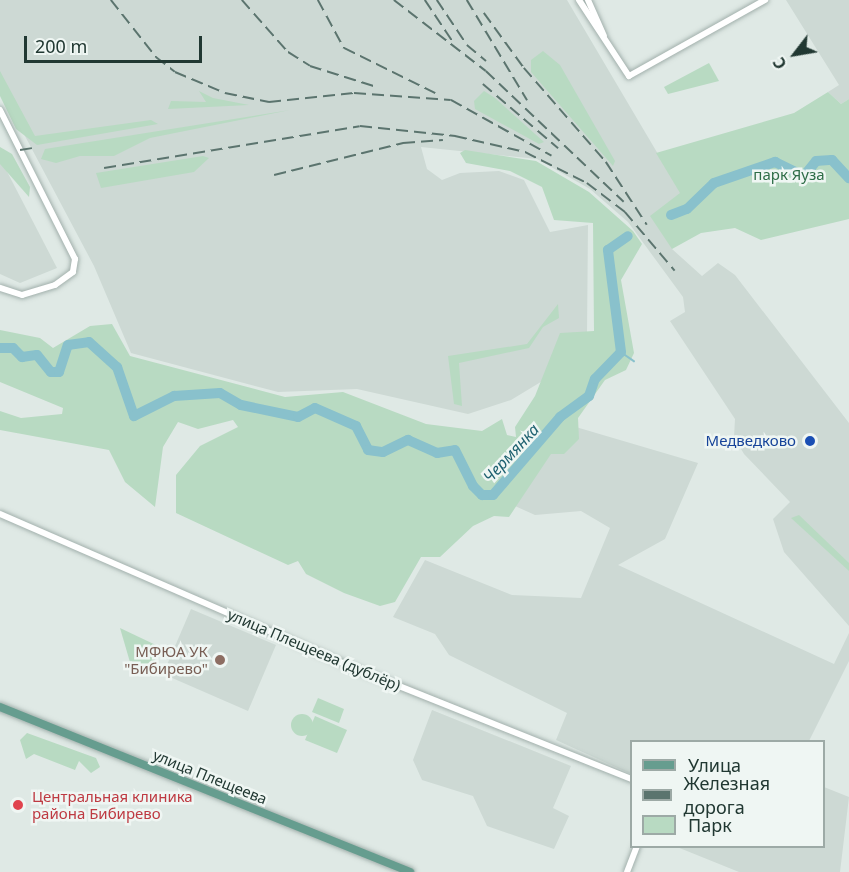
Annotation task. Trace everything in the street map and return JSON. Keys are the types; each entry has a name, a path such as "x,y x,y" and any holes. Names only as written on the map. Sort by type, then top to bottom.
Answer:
{"main road":[{"name":"улица Плещеева","path":"0,707 410,872"}],"street":[{"path":"579,0 623,75 636,75 765,0"},
{"path":"588,0 604,40"},
{"path":"0,110 69,244 73,272 31,293 0,288"},
{"name":"улица Плещеева (дублёр)","path":"0,514 364,672 630,777"},
{"path":"627,872 636,848"}],"shaded area":[{"path":"0,0 567,0 681,193 672,249 702,276 718,263 735,275 849,423 849,626 784,552 773,519 790,502 744,454 734,437 735,419 670,321 685,312 683,297 628,222 590,189 537,159 421,147 427,169 442,180 460,173 499,171 524,180 550,232 588,225 587,334 549,377 511,400 468,414 357,389 278,392 131,353 94,266 0,89"},
{"path":"786,0 849,0 849,99 841,104 828,92 839,85"},
{"path":"0,158 57,268 20,283 0,274"},
{"path":"569,425 698,463 665,539 618,565 834,664 849,633 849,661 810,740 630,740 630,774 556,740 567,713 449,655 435,634 393,617 425,560 512,595 581,598 610,528 581,511 535,515 515,506"},
{"name":"МФЮА УК \"Бибирево\"","path":"191,609 276,645 248,711 163,674"},
{"path":"432,710 571,766 553,808 569,816 554,849 487,826 473,796 422,780 413,760"},
{"path":"825,787 849,797 840,872 739,872 679,848 825,848"}],"green space":[{"path":"543,51 560,65 615,161 613,166 531,72 531,60"},
{"path":"709,63 719,81 668,94 664,87"},
{"path":"0,71 35,136 151,120 158,124 37,145 16,129 0,96"},
{"path":"199,91 213,98 249,105 168,109 171,101 206,102"},
{"path":"484,91 544,142 539,144 475,109 474,101"},
{"name":"парк Яуза","path":"828,92 841,104 849,99 849,219 761,240 735,228 701,233 672,249 650,216 680,193 656,153 794,113"},
{"path":"290,110 150,138 114,156 80,156 56,163 41,159 45,149"},
{"path":"0,147 12,154 30,187 29,197 0,164"},
{"path":"465,150 536,161 589,192 633,231 642,244 621,280 634,353 626,370 605,380 578,418 579,439 564,454 551,454 509,517 494,516 473,526 440,557 421,557 395,602 380,606 344,593 306,574 298,561 288,565 176,513 176,475 200,446 238,427 233,420 198,429 178,422 163,447 155,507 125,482 109,450 0,430 0,411 21,418 62,414 63,408 0,382 0,330 40,338 53,348 90,326 112,324 130,356 285,397 343,392 426,424 482,431 502,419 507,435 516,437 515,427 535,396 560,333 594,331 593,223 554,220 542,187 510,171 466,163 460,153"},
{"path":"203,156 209,158 194,172 101,188 96,173"},
{"path":"558,304 559,318 543,327 529,348 459,363 462,406 454,404 448,356 527,344"},
{"path":"799,515 849,563 849,571 791,518"},
{"path":"120,628 160,647 149,676 132,669"},
{"path":"318,698 344,709 339,723 312,712"},
{"path":"302,714 310,717 313,725 310,733 302,736 294,733 291,725 294,717"},
{"path":"315,716 347,730 337,753 305,740"},
{"path":"27,733 96,758 100,767 91,773 79,761 75,770 34,754 26,759 20,740"}],"waterway":[{"name":"Чермянка","path":"671,215 687,209 714,183 775,162 804,176 816,161 832,160 849,178"},
{"name":"Чермянка","path":"0,348 13,348 22,357 37,355 51,372 59,372 68,345 89,342 117,367 134,416 174,396 220,393 241,405 298,417 315,408 356,426 368,450 383,452 408,440 437,453 455,450 473,486 482,495 493,495 560,417 589,396 595,379 621,352 608,250 628,236"},
{"path":"621,352 634,361"}],"railway":[{"path":"111,0 156,57 175,72 225,93 269,102 354,93 451,100 552,156"},
{"path":"242,0 288,52 310,66 377,87"},
{"path":"318,0 344,48 435,93"},
{"path":"394,0 486,71 624,202"},
{"path":"425,0 453,42"},
{"path":"437,0 467,45 486,61"},
{"path":"467,0 527,100"},
{"path":"484,13 524,68 606,162 647,225"},
{"path":"483,84 558,148"},
{"path":"104,168 360,126 455,136 525,152 587,183 625,212 675,271"},
{"path":"274,175 403,143 443,140"},
{"path":"20,150 32,148"}],"place":[{"name":"Медведково","path":"810,441"},
{"name":"МФЮА УК \"Бибирево\"","path":"220,660"},
{"name":"Центральная клиника района Бибирево","path":"18,805"}]}
